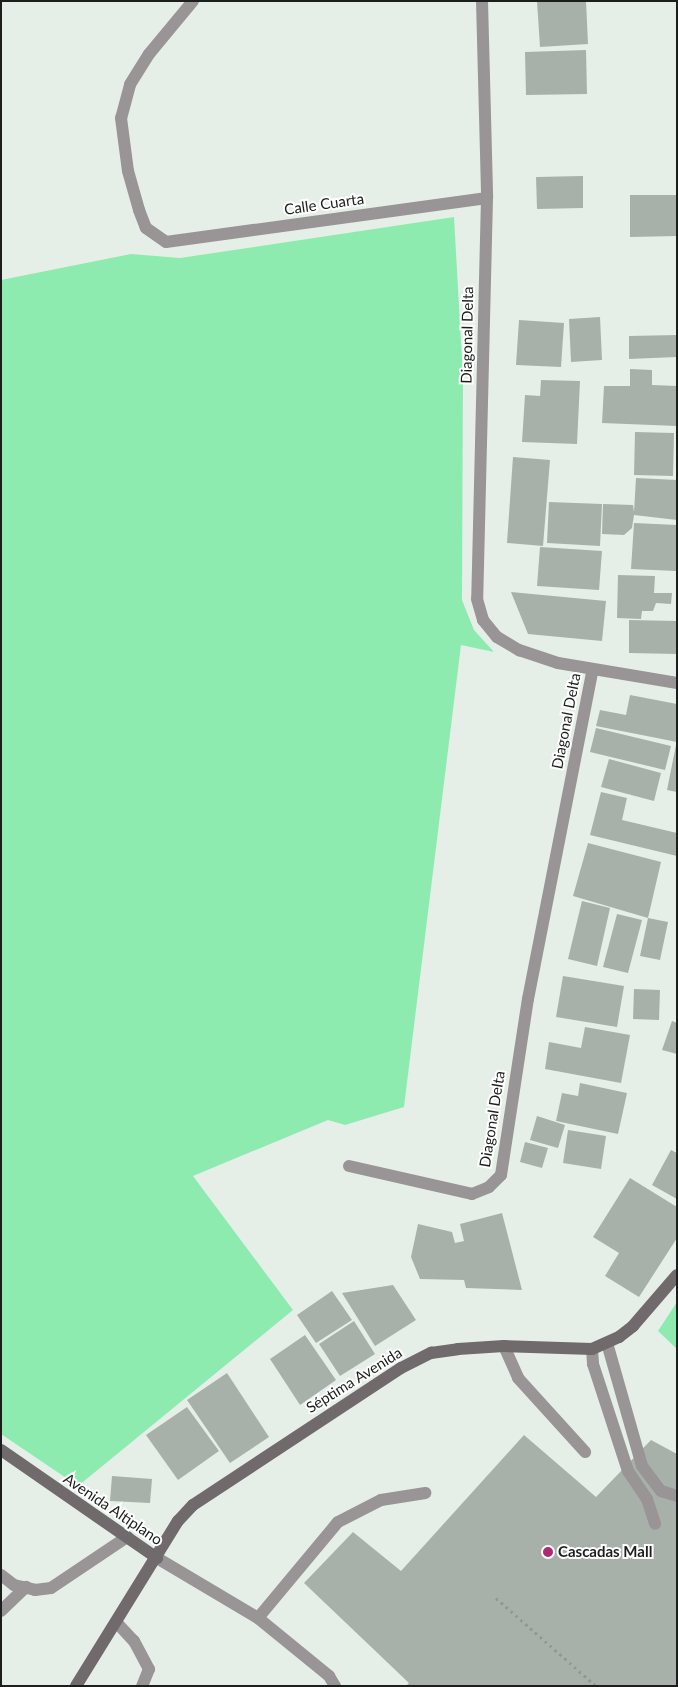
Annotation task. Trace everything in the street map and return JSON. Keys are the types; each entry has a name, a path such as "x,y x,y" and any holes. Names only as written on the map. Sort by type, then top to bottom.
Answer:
{"street":[{"name":"Calle Cuarta","path":"193,1 144,62 130,85 121,118 128,171 139,210 146,228 166,242 486,198"},
{"name":"Diagonal Delta","path":"349,1166 472,1194 489,1187 501,1175 528,999 593,669 519,650 496,637 483,620 477,599 486,198 482,1"},
{"path":"593,669 677,683"},
{"name":"Séptima Avenida","path":"158,1558 178,1520 193,1505 401,1368 431,1353 504,1346 592,1349 606,1343 633,1326 677,1275"},
{"path":"606,1343 609,1361 642,1466 661,1490"},
{"path":"504,1346 518,1378 585,1452"},
{"path":"592,1349 593,1364 628,1471 647,1499 655,1524"},
{"name":"Avenida Altiplano","path":"1,1450 158,1558 76,1686"},
{"path":"647,1499 652,1491 661,1490 677,1496"},
{"path":"258,1618 338,1522 381,1500 425,1493"},
{"path":"1,1575 14,1585 51,1588 71,1578 127,1537"},
{"path":"158,1558 258,1618 329,1676 335,1686"},
{"path":"1,1611 26,1587"},
{"path":"117,1623 134,1641 149,1669 142,1686"}],"path":[{"path":"496,1598 596,1686"}],"green space":[{"path":"454,217 463,377 462,600 474,630 494,652 461,645 404,1107 345,1125 328,1120 193,1176 293,1310 78,1486 1,1434 1,280 131,254 180,258"},
{"path":"677,1302 677,1349 658,1331"}],"building":[{"path":"537,1 586,1 588,44 540,47"},
{"path":"586,50 587,94 526,95 525,52"},
{"path":"583,176 583,208 537,209 536,177"},
{"path":"630,195 677,195 677,236 630,237"},
{"path":"600,317 602,360 571,362 569,319"},
{"path":"519,320 564,323 561,367 516,365"},
{"path":"677,335 677,357 629,359 629,336"},
{"path":"630,369 652,370 652,385 677,386 677,426 602,423 604,386 630,386"},
{"path":"541,380 580,381 577,444 522,442 525,395 540,396"},
{"path":"635,432 674,433 673,476 634,475"},
{"path":"513,457 550,460 543,546 507,543"},
{"path":"636,478 677,480 677,520 634,515 632,528 624,535 602,534 603,504 633,505 634,512"},
{"path":"549,502 602,504 600,546 547,543"},
{"path":"634,523 677,525 676,571 631,569"},
{"path":"540,547 602,551 599,590 537,586"},
{"path":"618,575 655,576 654,593 672,593 671,604 656,603 653,611 642,611 641,619 617,618"},
{"path":"511,592 606,601 602,641 528,634"},
{"path":"629,620 677,621 677,654 629,653"},
{"path":"630,695 677,704 677,742 596,726 600,710 626,715"},
{"path":"596,728 671,746 665,770 590,752"},
{"path":"677,746 677,792 667,790"},
{"path":"609,759 661,773 654,801 601,787"},
{"path":"601,792 627,798 622,820 677,833 677,856 590,835"},
{"path":"588,843 661,862 648,918 573,896"},
{"path":"582,901 610,908 597,966 568,959"},
{"path":"617,914 642,920 628,973 603,967"},
{"path":"648,918 668,922 660,960 640,956"},
{"path":"563,976 624,986 617,1027 556,1017"},
{"path":"634,989 660,990 659,1020 633,1019"},
{"path":"672,1021 677,1023 677,1054 662,1050"},
{"path":"585,1027 630,1035 621,1083 545,1069 549,1042 581,1048"},
{"path":"580,1083 627,1093 618,1134 556,1121 562,1093 578,1096"},
{"path":"537,1116 565,1125 558,1148 530,1140"},
{"path":"568,1130 606,1136 601,1169 563,1163"},
{"path":"525,1142 548,1148 542,1168 520,1162"},
{"path":"671,1150 677,1153 677,1199 652,1185"},
{"path":"630,1178 677,1207 677,1238 639,1297 605,1276 619,1253 593,1237"},
{"path":"502,1213 522,1290 466,1288 464,1280 420,1279 411,1257 418,1224 452,1232 455,1243 464,1241 460,1224"},
{"path":"393,1285 416,1320 375,1346 342,1293"},
{"path":"332,1291 352,1320 316,1343 297,1315"},
{"path":"354,1321 375,1354 340,1376 319,1344"},
{"path":"305,1335 336,1380 300,1405 270,1359"},
{"path":"227,1373 269,1437 230,1463 187,1400"},
{"path":"187,1407 219,1451 178,1480 146,1435"},
{"name":"Cascadas Mall","path":"524,1435 596,1497 651,1440 677,1454 677,1686 406,1686 409,1683 304,1583 353,1532 401,1571"},
{"path":"112,1476 152,1479 150,1503 110,1501"}],"place":[{"name":"Cascadas Mall","path":"548,1552"}]}
